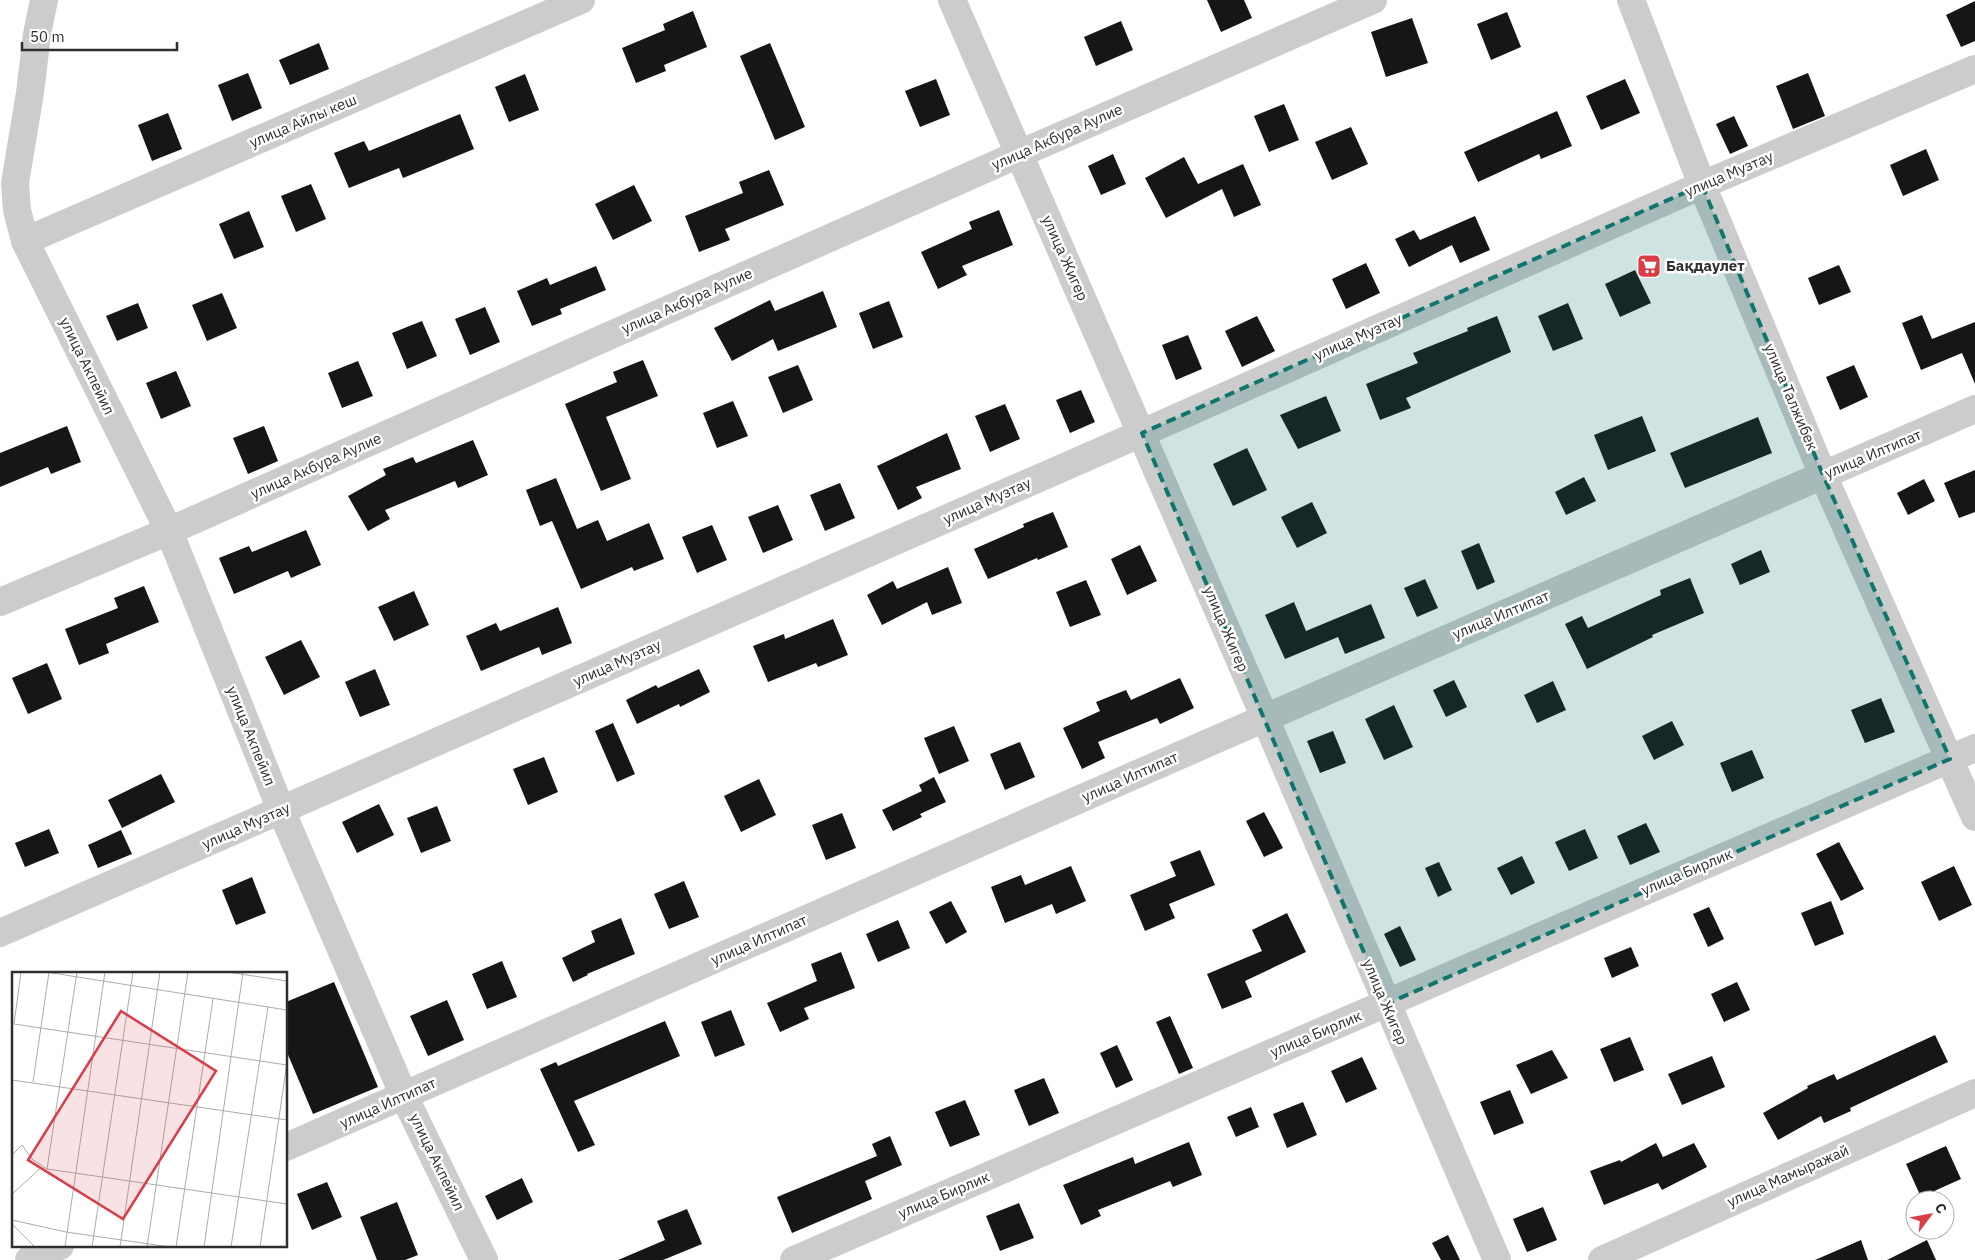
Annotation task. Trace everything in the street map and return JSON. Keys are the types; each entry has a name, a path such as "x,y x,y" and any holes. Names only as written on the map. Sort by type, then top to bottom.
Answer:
{"street":[{"name":"улица Акпейил","path":"44,0 37,34 30,92 8,180 25,241 169,531 281,810 404,1096 484,1260"},
{"name":"улица Айлы кеш","path":"25,241 581,0"},
{"name":"улица Жигер","path":"952,0 1142,433 1497,1260"},
{"name":"улица Акбура Аулие","path":"0,602 169,531 1019,154 1373,0"},
{"name":"улица Талжибек","path":"1631,0 1702,185 1823,475 1975,817"},
{"name":"улица Музтау","path":"0,932 1142,433 1702,185 1975,69"},
{"name":"улица Илтипат","path":"288,1146 1265,718 1975,410"},
{"name":"улица Бирлик","path":"794,1260 1975,748"},
{"name":"улица Мамыражай","path":"1602,1260 1975,1093"},
{"path":"29,1260 56,1248"}],"highlighted area":[{"path":"1702,185 1823,475 1950,759 1386,1004 1142,433"}],"building":[{"path":"1207,0 1244,0 1252,18 1221,32"},
{"path":"1975,1 1975,41 1961,47 1946,15"},
{"path":"693,11 707,47 664,65 666,71 636,83 622,48 665,30 663,24"},
{"path":"1507,12 1521,47 1491,60 1477,24"},
{"path":"1412,18 1428,63 1386,77 1371,32"},
{"path":"1121,21 1133,50 1096,66 1084,37"},
{"path":"319,43 329,69 290,85 279,60"},
{"path":"770,43 805,127 775,140 740,56"},
{"path":"248,73 262,108 232,121 218,85"},
{"path":"1808,73 1825,116 1793,129 1776,86"},
{"path":"525,74 539,110 509,122 495,87"},
{"path":"936,79 950,115 920,127 905,91"},
{"path":"1625,79 1640,113 1601,130 1586,96"},
{"path":"1284,104 1299,140 1269,152 1254,116"},
{"path":"1557,111 1572,146 1541,159 1539,154 1478,182 1464,152"},
{"path":"168,113 182,149 152,161 138,125"},
{"path":"460,114 474,149 403,178 399,168 349,188 334,153 364,141 369,151"},
{"path":"1734,116 1748,146 1730,154 1716,124"},
{"path":"1351,127 1368,164 1332,180 1315,142"},
{"path":"1926,149 1939,180 1903,196 1890,165"},
{"path":"1113,154 1126,184 1101,195 1088,166"},
{"path":"1184,157 1198,184 1243,164 1261,205 1234,217 1222,189 1166,218 1145,178"},
{"path":"769,170 784,205 725,229 730,240 699,252 685,216 743,193 739,182"},
{"path":"311,184 326,219 296,232 281,196"},
{"path":"634,185 652,221 613,240 595,204"},
{"path":"999,210 1013,245 962,266 967,275 938,289 921,252 972,229 969,222"},
{"path":"249,211 264,247 234,259 219,224"},
{"path":"1475,216 1490,250 1460,263 1452,245 1409,267 1395,239 1414,230 1420,240"},
{"path":"1366,263 1380,293 1346,309 1332,279"},
{"path":"1839,265 1851,292 1819,305 1808,278"},
{"path":"596,266 606,290 560,309 562,314 532,326 517,291 547,278 550,285"},
{"path":"1635,270 1651,303 1620,317 1605,284"},
{"path":"823,291 837,327 778,351 773,339 732,361 714,328 770,300 775,311"},
{"path":"222,293 237,328 207,341 192,305"},
{"path":"889,301 903,337 873,349 859,313"},
{"path":"138,303 148,328 117,341 106,316"},
{"path":"1568,303 1583,339 1553,351 1538,316"},
{"path":"485,307 500,342 470,355 455,319"},
{"path":"1922,315 1932,339 1975,322 1975,384 1962,353 1921,370 1902,323"},
{"path":"1257,316 1275,351 1242,367 1225,331"},
{"path":"1497,316 1511,352 1406,398 1411,408 1380,420 1366,384 1418,363 1413,353 1468,331 1467,328"},
{"path":"422,321 437,356 407,369 392,333"},
{"path":"1188,335 1202,369 1176,380 1162,345"},
{"path":"643,360 658,396 606,417 631,479 601,491 565,404 617,382 613,372"},
{"path":"358,361 373,396 342,408 328,373"},
{"path":"798,365 813,400 783,413 768,377"},
{"path":"1854,365 1868,397 1840,410 1826,377"},
{"path":"176,371 191,406 161,419 146,383"},
{"path":"1081,390 1095,422 1070,433 1056,400"},
{"path":"1326,396 1341,431 1298,449 1280,415"},
{"path":"733,401 748,436 717,448 703,413"},
{"path":"1005,404 1020,439 990,452 975,416"},
{"path":"1642,416 1656,451 1608,470 1594,435"},
{"path":"1758,417 1772,453 1685,488 1670,453"},
{"path":"67,426 81,462 51,474 48,467 0,487 0,453"},
{"path":"264,426 278,461 248,474 233,438"},
{"path":"947,433 961,469 916,487 922,498 898,510 877,466"},
{"path":"473,440 488,475 458,488 455,481 385,510 390,519 368,531 348,496 386,475 383,469 413,457 416,463"},
{"path":"1247,448 1267,490 1233,506 1213,464"},
{"path":"1975,470 1975,512 1959,518 1944,483"},
{"path":"1584,477 1596,501 1566,515 1555,492"},
{"path":"556,478 577,529 598,520 607,541 649,523 664,559 634,571 632,567 581,589 552,521 540,526 526,490"},
{"path":"1924,479 1935,501 1908,515 1897,493"},
{"path":"840,483 855,518 825,531 810,495"},
{"path":"1312,502 1327,533 1297,548 1281,517"},
{"path":"778,505 793,540 763,553 748,517"},
{"path":"1053,512 1068,547 988,579 974,549 1024,527 1023,524"},
{"path":"712,525 727,560 697,573 682,537"},
{"path":"306,530 321,565 291,578 288,571 234,594 219,558 249,546 252,552"},
{"path":"1479,543 1495,582 1477,590 1461,551"},
{"path":"1140,545 1157,581 1127,595 1111,559"},
{"path":"1761,550 1770,572 1740,585 1731,564"},
{"path":"948,567 962,603 932,615 927,602 882,625 867,595 893,581 897,589"},
{"path":"1690,578 1704,613 1652,635 1653,637 1587,669 1565,624 1582,616 1588,628 1661,595 1660,590"},
{"path":"1425,579 1438,608 1417,617 1404,588"},
{"path":"1086,580 1101,615 1070,627 1056,592"},
{"path":"144,586 159,622 106,644 109,653 79,665 65,629 118,608 114,598"},
{"path":"414,591 429,625 394,641 378,607"},
{"path":"1294,602 1306,631 1371,604 1385,638 1345,654 1338,637 1285,659 1265,615"},
{"path":"558,607 572,643 542,655 539,647 481,671 466,636 496,623 500,631"},
{"path":"833,619 848,655 818,667 816,663 768,682 753,646 784,634 785,639"},
{"path":"301,640 320,677 284,695 265,657"},
{"path":"47,663 62,699 28,714 12,678"},
{"path":"375,669 390,705 360,717 345,682"},
{"path":"699,669 710,692 680,707 679,704 637,724 626,700 656,685 658,688"},
{"path":"1180,678 1194,708 1160,724 1157,718 1098,742 1105,758 1082,769 1063,728 1100,711 1096,702 1126,690 1131,700"},
{"path":"1454,680 1467,707 1446,717 1433,690"},
{"path":"1553,681 1566,710 1537,723 1524,695"},
{"path":"1881,698 1895,732 1865,743 1851,710"},
{"path":"1394,705 1413,747 1384,760 1365,719"},
{"path":"1672,721 1684,745 1654,760 1642,736"},
{"path":"613,723 635,774 617,782 595,731"},
{"path":"954,726 969,761 939,774 924,738"},
{"path":"1333,731 1346,763 1320,773 1307,741"},
{"path":"1020,742 1035,777 1005,790 990,754"},
{"path":"1752,750 1764,778 1732,792 1720,763"},
{"path":"544,757 558,792 528,805 513,769"},
{"path":"161,774 175,802 122,828 108,800"},
{"path":"934,777 946,802 920,814 922,817 893,831 882,810 922,791 919,785"},
{"path":"759,779 776,815 741,832 724,796"},
{"path":"379,804 394,835 357,853 342,822"},
{"path":"437,806 451,841 421,853 407,818"},
{"path":"1264,812 1283,848 1264,857 1246,821"},
{"path":"842,813 856,848 826,860 812,825"},
{"path":"1646,823 1660,852 1630,865 1617,836"},
{"path":"49,829 59,853 25,867 15,843"},
{"path":"1585,829 1598,858 1569,871 1555,842"},
{"path":"121,830 132,854 98,868 88,845"},
{"path":"1839,842 1864,889 1841,901 1816,854"},
{"path":"1200,850 1215,885 1169,904 1175,918 1145,931 1130,895 1176,876 1170,862"},
{"path":"1522,856 1535,883 1511,895 1497,868"},
{"path":"1439,862 1452,890 1438,897 1425,868"},
{"path":"1071,866 1086,901 1056,914 1052,904 1005,923 991,887 1021,875 1025,885"},
{"path":"1954,866 1972,905 1939,921 1921,882"},
{"path":"252,877 266,913 236,925 222,890"},
{"path":"684,881 699,917 669,929 654,894"},
{"path":"951,901 967,932 946,944 929,912"},
{"path":"1831,901 1844,934 1815,946 1801,913"},
{"path":"1709,907 1724,939 1708,947 1693,914"},
{"path":"1287,913 1306,952 1245,981 1252,997 1222,1009 1207,974 1262,951 1252,930"},
{"path":"621,918 635,954 587,974 573,982 562,958 595,942 591,931"},
{"path":"898,920 910,948 878,962 866,934"},
{"path":"1400,926 1416,960 1400,967 1384,934"},
{"path":"1631,947 1639,966 1612,978 1604,958"},
{"path":"841,952 855,988 804,1008 809,1019 780,1032 767,1003 817,981 811,964"},
{"path":"502,961 517,997 487,1009 472,974"},
{"path":"334,982 378,1087 313,1114 288,1055 288,1001"},
{"path":"1737,982 1750,1010 1724,1022 1711,994"},
{"path":"447,1000 464,1040 428,1056 410,1016"},
{"path":"731,1010 745,1045 715,1057 701,1022"},
{"path":"1170,1016 1193,1068 1179,1074 1156,1022"},
{"path":"665,1021 680,1056 574,1101 595,1145 578,1152 540,1069 556,1062 558,1066"},
{"path":"1935,1035 1948,1062 1850,1108 1851,1111 1824,1123 1821,1116 1778,1140 1763,1113 1808,1088 1807,1086 1834,1074 1837,1080"},
{"path":"1630,1037 1644,1070 1614,1082 1600,1049"},
{"path":"1117,1045 1133,1080 1116,1088 1100,1053"},
{"path":"1552,1050 1568,1078 1531,1094 1516,1065"},
{"path":"1712,1056 1725,1087 1682,1105 1668,1074"},
{"path":"1362,1057 1377,1089 1346,1103 1331,1071"},
{"path":"1044,1078 1059,1113 1029,1126 1014,1090"},
{"path":"1510,1090 1524,1123 1494,1135 1480,1102"},
{"path":"965,1100 980,1135 950,1147 935,1112"},
{"path":"1303,1102 1317,1135 1287,1148 1273,1114"},
{"path":"1251,1107 1259,1127 1236,1137 1227,1117"},
{"path":"890,1136 902,1165 865,1181 872,1199 792,1233 777,1197 877,1156 872,1144"},
{"path":"1189,1142 1202,1175 1173,1187 1170,1181 1098,1210 1101,1216 1081,1225 1063,1185 1133,1157 1135,1164"},
{"path":"1656,1143 1663,1157 1694,1143 1707,1167 1662,1190 1658,1183 1604,1205 1590,1171 1620,1160 1621,1162"},
{"path":"1946,1146 1961,1179 1937,1190 1918,1190 1906,1164"},
{"path":"522,1178 533,1202 497,1220 485,1196"},
{"path":"327,1182 342,1217 312,1230 297,1194"},
{"path":"397,1202 418,1255 405,1260 377,1260 360,1217"},
{"path":"1019,1203 1034,1238 1000,1251 986,1216"},
{"path":"1543,1207 1557,1240 1527,1252 1513,1219"},
{"path":"687,1209 702,1244 663,1260 618,1260 665,1240 657,1221"},
{"path":"1448,1235 1460,1260 1441,1260 1432,1243"},
{"path":"1861,1240 1868,1260 1815,1260"},
{"path":"1927,1240 1936,1260 1887,1260"}],"place":[{"name":"Бақдаулет","path":"1649,266"}]}
